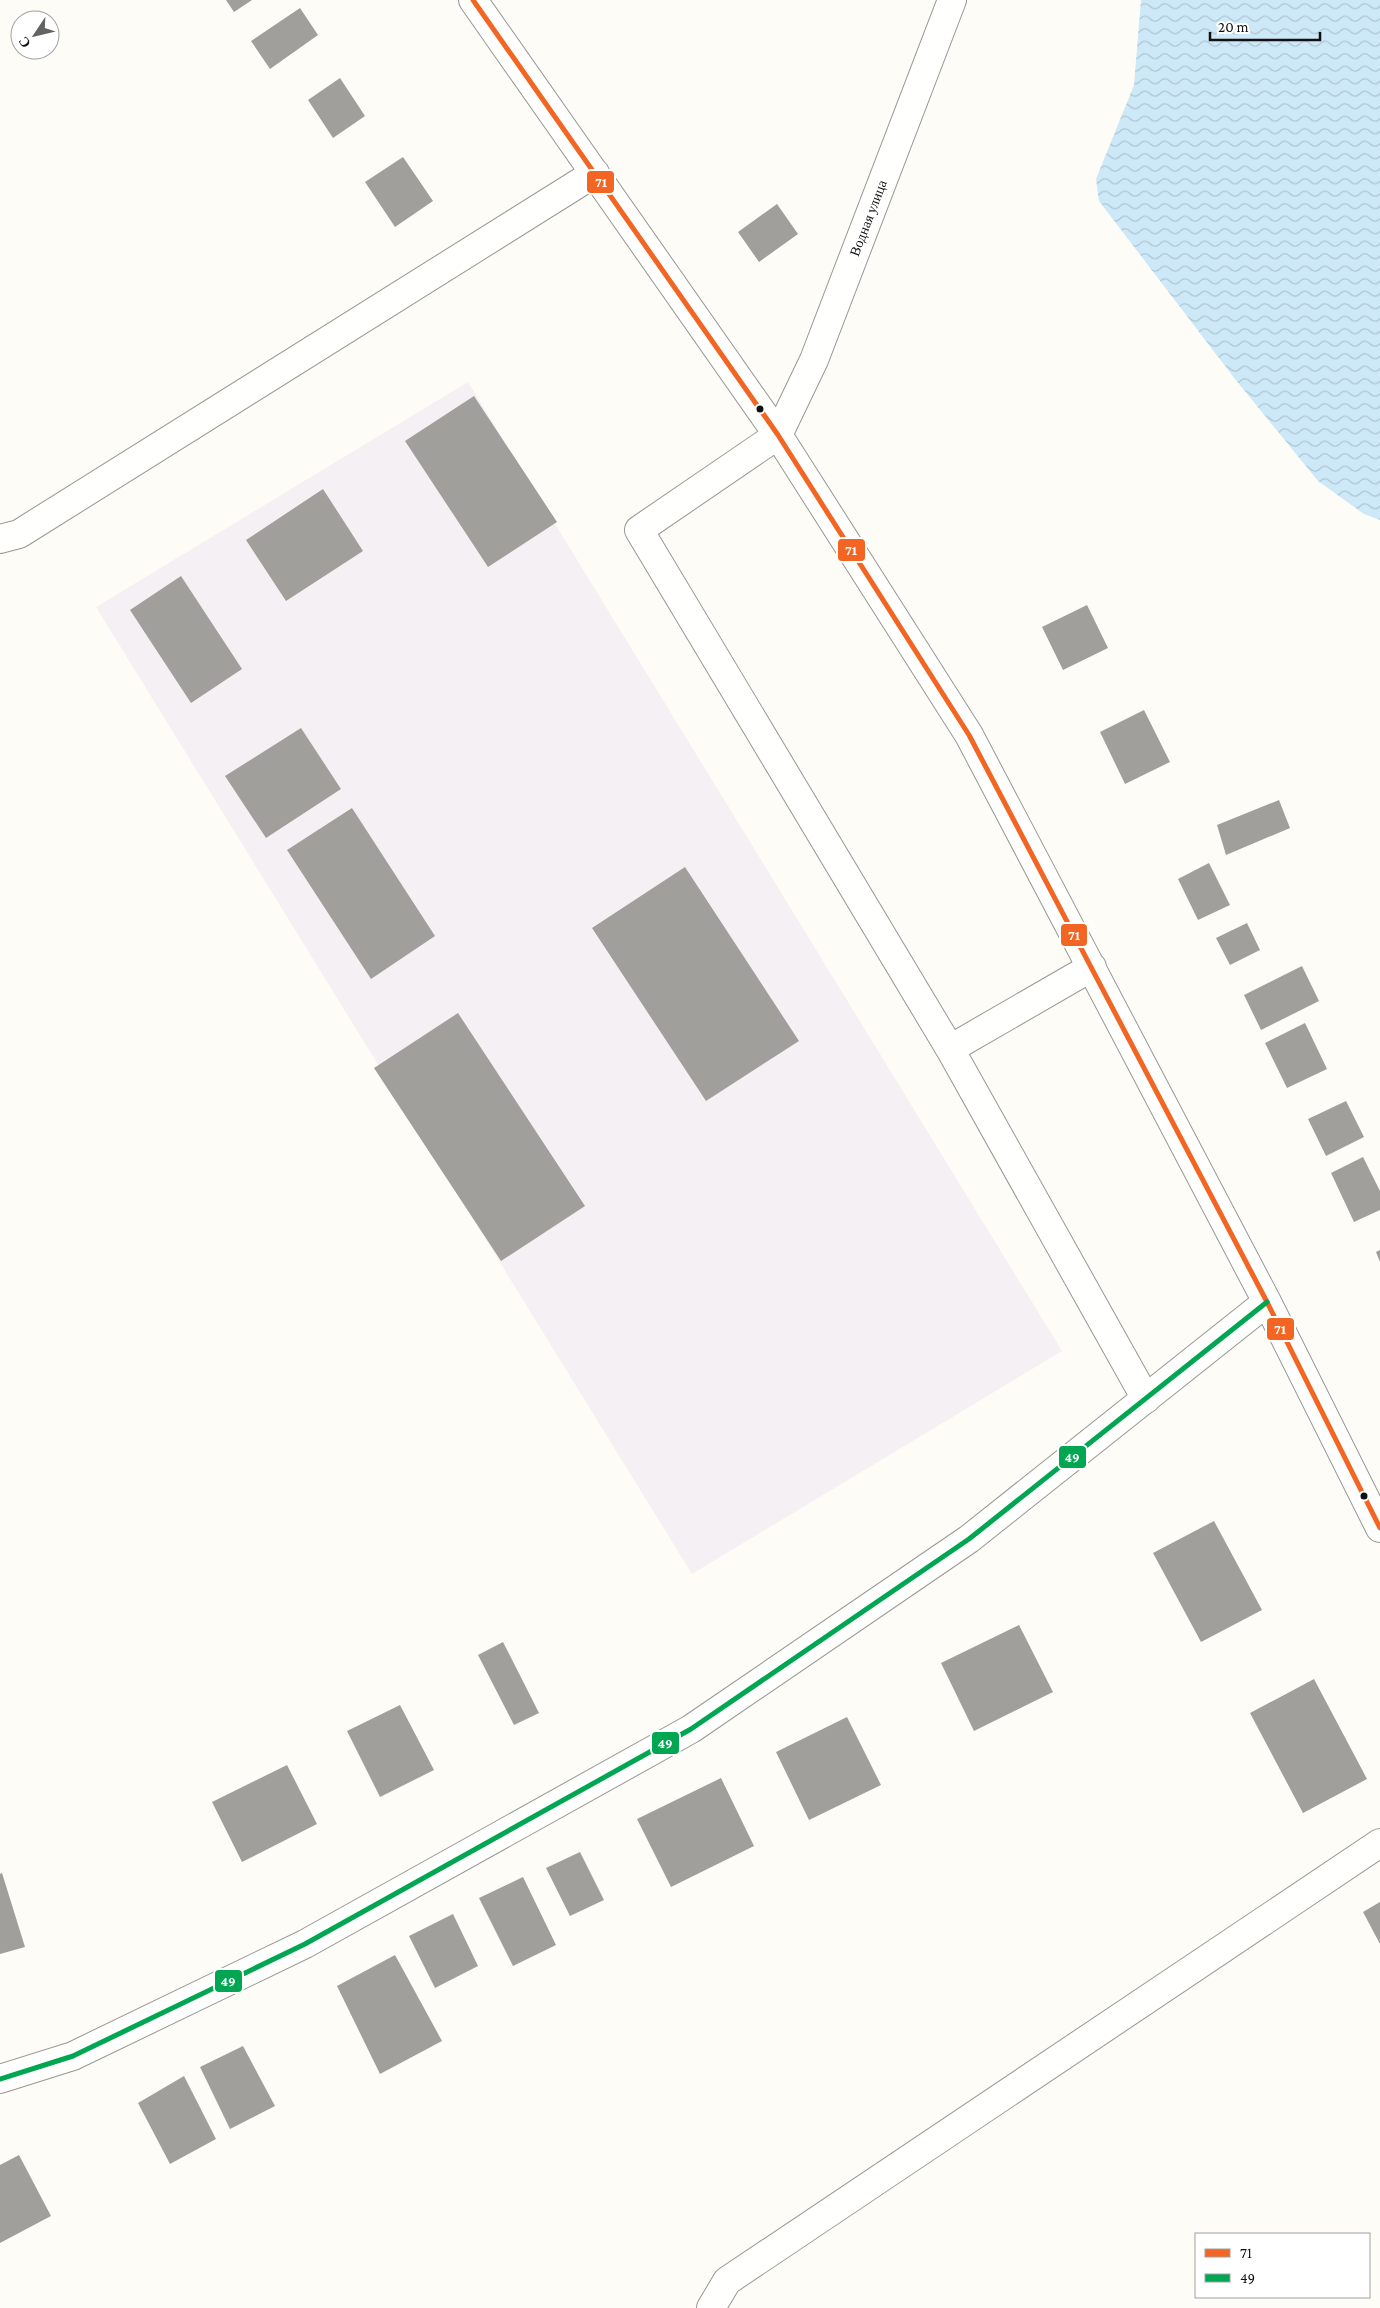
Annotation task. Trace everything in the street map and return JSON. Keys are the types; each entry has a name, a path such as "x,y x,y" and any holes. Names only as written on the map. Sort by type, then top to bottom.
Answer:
{"street":[{"path":"473,0 778,435 969,735 1267,1302 1380,1528"},
{"name":"Водная улица","path":"778,435 814,360 952,0"},
{"path":"0,539 19,534 594,174"},
{"path":"778,435 639,530 950,1049 1146,1399"},
{"path":"950,1049 1092,967"},
{"path":"0,2079 74,2056 306,1944 691,1729 969,1539 1267,1302"},
{"path":"711,2308 728,2281 1380,1843"}],"shaded area":[{"path":"468,382 1062,1351 692,1574 96,607"}],"water":[{"path":"1141,0 1380,0 1380,520 1364,514 1318,481 1235,379 1099,201 1096,179 1134,85"}],"building":[{"path":"226,0 252,0 234,12"},
{"path":"300,8 318,35 270,69 251,41"},
{"path":"340,78 365,116 333,138 308,100"},
{"path":"403,157 433,201 395,227 365,182"},
{"path":"777,204 798,234 759,262 738,232"},
{"path":"474,396 557,522 488,567 405,441"},
{"path":"323,489 363,551 286,601 246,540"},
{"path":"181,576 242,669 191,703 130,610"},
{"path":"1087,605 1108,648 1063,670 1042,627"},
{"path":"1144,710 1170,762 1125,784 1100,732"},
{"path":"301,728 341,789 266,838 225,776"},
{"path":"1279,800 1290,828 1226,855 1217,825"},
{"path":"352,808 435,936 371,979 287,850"},
{"path":"1209,863 1230,905 1198,920 1178,879"},
{"path":"685,867 799,1041 706,1101 592,928"},
{"path":"1247,923 1260,950 1230,965 1216,938"},
{"path":"1302,966 1319,1001 1261,1030 1244,995"},
{"path":"458,1013 585,1206 501,1261 374,1068"},
{"path":"1305,1023 1327,1069 1287,1088 1265,1043"},
{"path":"1346,1101 1364,1137 1326,1156 1308,1119"},
{"path":"1363,1157 1380,1191 1380,1210 1354,1222 1331,1173"},
{"path":"1380,1250 1380,1262 1376,1252"},
{"path":"1214,1521 1262,1610 1201,1642 1153,1553"},
{"path":"1019,1625 1053,1692 974,1731 941,1663"},
{"path":"503,1642 539,1713 514,1725 478,1655"},
{"path":"1314,1679 1367,1779 1303,1813 1250,1713"},
{"path":"400,1705 434,1770 380,1797 347,1731"},
{"path":"847,1717 881,1785 809,1820 776,1752"},
{"path":"287,1765 317,1824 242,1862 212,1802"},
{"path":"721,1778 754,1846 671,1887 637,1819"},
{"path":"580,1852 604,1900 570,1916 546,1868"},
{"path":"2,1873 25,1947 0,1954 0,1874"},
{"path":"523,1877 556,1945 513,1966 479,1898"},
{"path":"1380,1902 1380,1944 1363,1912"},
{"path":"453,1914 478,1966 435,1988 409,1936"},
{"path":"395,1955 442,2041 380,2074 337,1986"},
{"path":"243,2046 275,2106 230,2129 200,2067"},
{"path":"184,2076 216,2139 170,2164 138,2103"},
{"path":"19,2155 51,2216 0,2243 0,2165"}],"transit line":[{"name":"71","path":"473,0 778,435 969,735 1267,1302 1380,1528"},
{"name":"49","path":"0,2079 73,2056 305,1944 691,1729 969,1539 1267,1302"}]}
